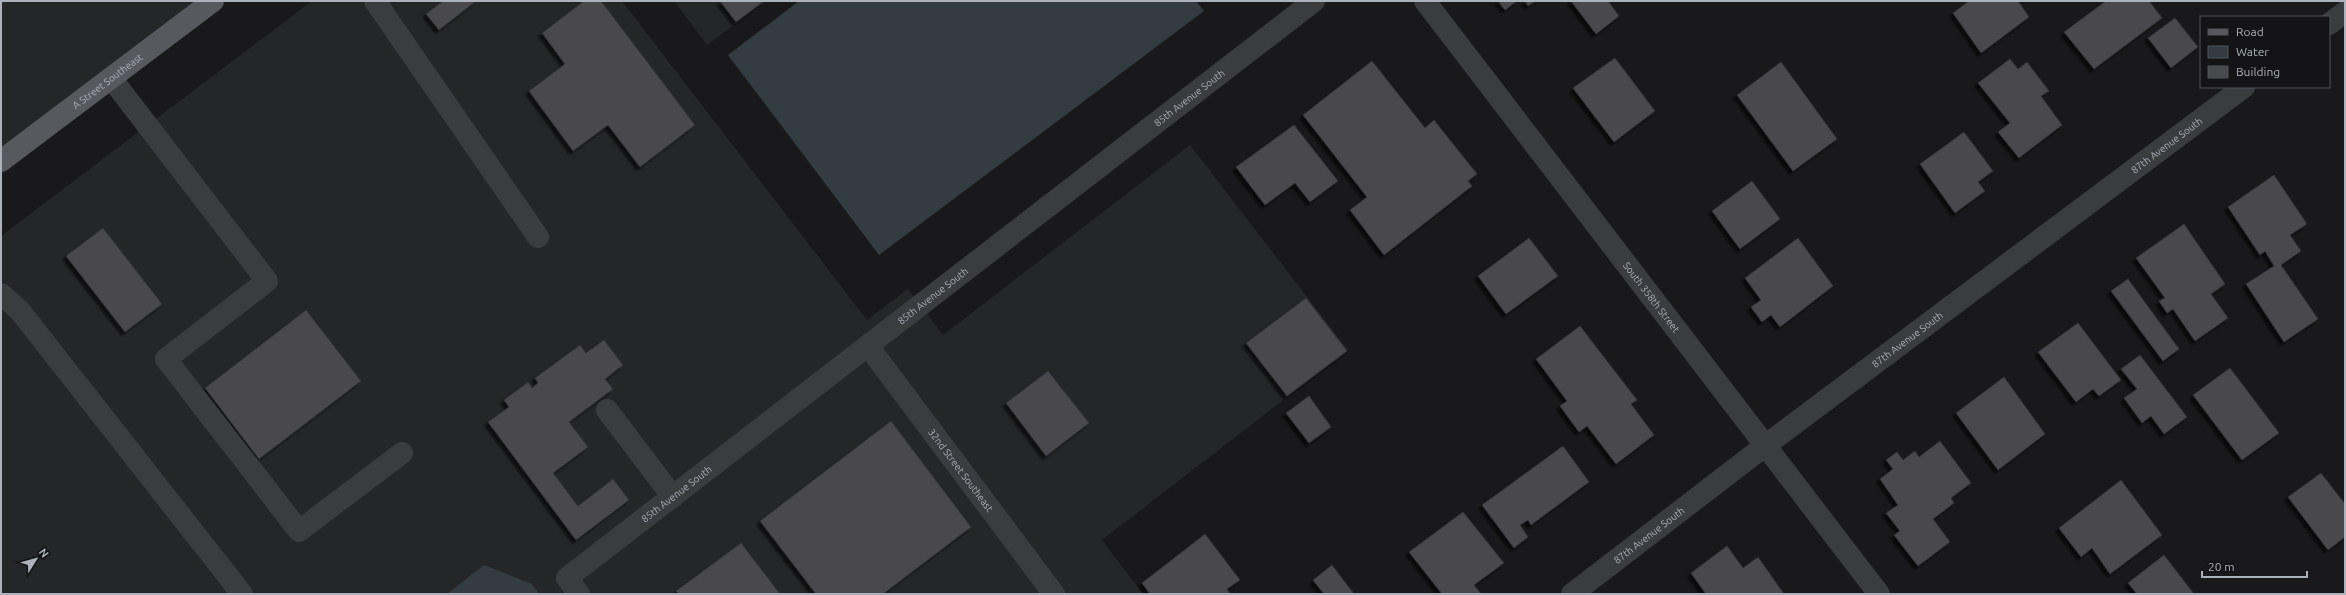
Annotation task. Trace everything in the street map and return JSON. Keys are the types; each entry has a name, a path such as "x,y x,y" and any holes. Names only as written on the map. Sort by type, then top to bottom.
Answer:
{"main road":[{"name":"A Street Southeast","path":"1,161 213,1"}],"street":[{"path":"375,1 538,237"},
{"name":"85th Avenue South","path":"579,594 567,578 1314,1"},
{"name":"South 358th Street","path":"1425,1 1879,594"},
{"path":"2330,23 2345,12"},
{"path":"111,78 267,281 166,359 299,532 402,453"},
{"name":"87th Avenue South","path":"1572,594 1766,445 2243,88"},
{"path":"1,294 20,311 242,594"},
{"name":"32nd Street Southeast","path":"868,346 1054,594"},
{"path":"607,410 673,497"}],"shaded area":[{"path":"1,1 213,1 1,161"},
{"path":"312,1 622,1 867,320 908,289 943,335 1190,145 1348,350 1102,540 1143,594 1,594 1,236"},
{"path":"674,1 766,1 707,45"}],"water":[{"path":"799,1 1196,1 1204,11 879,255 728,55"},
{"path":"484,565 532,584 539,594 447,594"}],"building":[{"path":"443,1 476,1 439,30 426,14"},
{"path":"584,1 601,1 695,125 640,167 608,125 573,151 529,91 565,64 542,33"},
{"path":"720,1 764,1 736,22"},
{"path":"1498,1 1517,1 1505,10"},
{"path":"1525,1 1535,1 1528,6"},
{"path":"1571,1 1608,1 1619,16 1596,34"},
{"path":"1969,1 2018,1 2029,17 1981,53 1953,13"},
{"path":"2106,1 2149,1 2162,18 2094,69 2064,32"},
{"path":"2175,18 2198,47 2171,68 2148,38"},
{"path":"1615,58 1655,111 1614,142 1573,88"},
{"path":"2010,59 2018,69 2027,62 2049,91 2041,96 2062,125 2019,158 1998,132 2010,123 1978,83"},
{"path":"1372,61 1425,128 1434,120 1477,174 1468,181 1472,186 1384,255 1350,210 1367,197 1303,115"},
{"path":"1781,62 1837,139 1793,171 1737,95"},
{"path":"1294,125 1338,181 1310,202 1295,183 1265,205 1236,167"},
{"path":"1964,132 1993,171 1978,182 1985,191 1955,213 1920,164"},
{"path":"2274,175 2307,224 2290,235 2301,251 2281,265 2318,319 2284,342 2246,284 2274,266 2265,251 2260,255 2228,207"},
{"path":"1752,181 1780,219 1740,249 1712,211"},
{"path":"2184,224 2225,284 2211,294 2228,318 2195,341 2173,309 2167,313 2159,301 2165,298 2136,258"},
{"path":"103,228 162,304 125,332 66,256"},
{"path":"1529,238 1558,276 1506,314 1478,276"},
{"path":"1798,238 1833,286 1780,327 1771,315 1762,322 1751,307 1761,300 1745,278"},
{"path":"2128,279 2179,349 2163,361 2111,291"},
{"path":"1306,298 1347,351 1287,396 1246,343"},
{"path":"306,310 361,381 259,459 205,388"},
{"path":"2078,323 2121,380 2099,396 2093,389 2076,402 2038,352"},
{"path":"1580,326 1637,400 1631,404 1654,435 1616,464 1587,426 1579,432 1560,406 1567,401 1536,359"},
{"path":"604,340 623,365 605,379 613,389 569,422 588,447 553,473 578,506 613,479 629,500 576,540 488,422 509,407 504,400 528,382 532,388 538,383 535,378 580,345 586,353"},
{"path":"2140,355 2187,417 2164,434 2151,416 2142,423 2124,398 2137,389 2121,369"},
{"path":"2230,368 2279,433 2242,460 2193,395"},
{"path":"1048,371 1089,423 1046,456 1006,403"},
{"path":"2004,377 2045,434 1998,470 1956,413"},
{"path":"1309,396 1331,427 1309,443 1286,413"},
{"path":"891,421 971,527 883,594 816,594 760,521"},
{"path":"1940,441 1971,483 1951,498 1954,503 1933,519 1950,542 1918,566 1894,535 1900,531 1886,513 1898,505 1880,479 1893,469 1886,460 1897,452 1903,460 1915,451 1919,457"},
{"path":"1563,446 1589,482 1531,525 1528,520 1520,525 1528,537 1514,548 1482,505"},
{"path":"2321,473 2345,504 2345,537 2328,550 2288,497"},
{"path":"2121,480 2162,535 2110,574 2092,548 2081,557 2059,528"},
{"path":"1463,512 1504,563 1474,585 1481,594 1442,594 1409,552"},
{"path":"1205,534 1240,580 1227,589 1230,594 1150,594 1142,583"},
{"path":"741,543 780,594 679,594 676,591"},
{"path":"1727,546 1743,568 1758,557 1784,594 1706,594 1691,573"},
{"path":"2164,555 2194,594 2137,594 2128,583"},
{"path":"1332,565 1354,594 1324,594 1313,580"}]}
